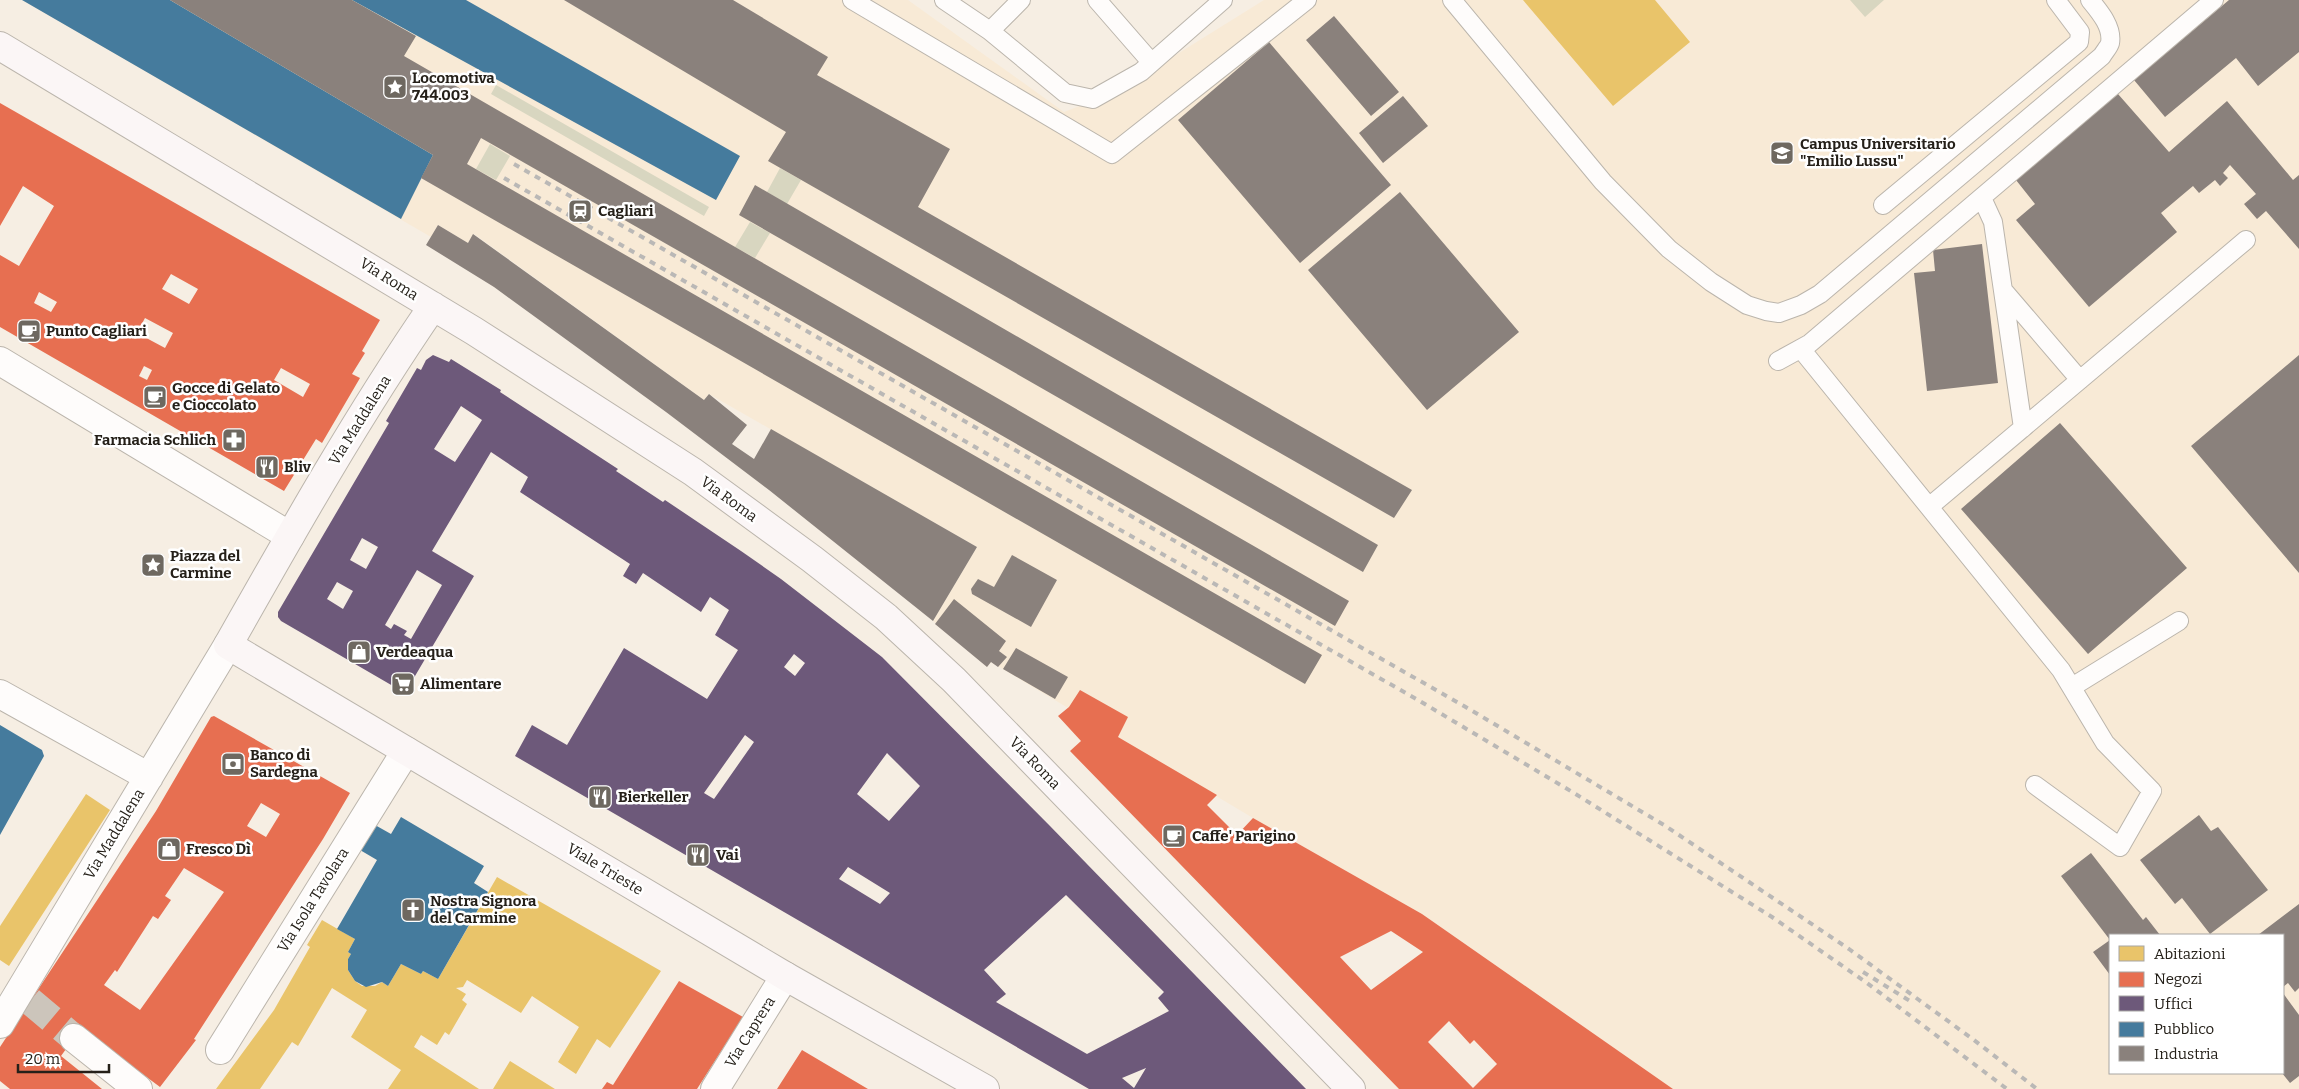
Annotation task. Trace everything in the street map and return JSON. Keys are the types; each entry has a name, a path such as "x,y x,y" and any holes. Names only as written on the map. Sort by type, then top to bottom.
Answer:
{"main road":[{"name":"Via Roma","path":"0,46 433,306 693,472 886,617 954,680 1350,1089"},
{"name":"Via Maddalena","path":"290,536 410,340 433,306"},
{"path":"228,645 290,536"},
{"name":"Viale Trieste","path":"228,645 785,976 985,1089"}],"street":[{"path":"0,361 290,536"},
{"name":"Via Maddalena","path":"0,1024 16,991 149,777 228,645"},
{"path":"0,694 149,777"},
{"name":"Via Isola Tavolara","path":"220,1050 406,751"},
{"name":"Via Caprera","path":"716,1089 785,976"},
{"path":"74,1038 138,1089"}],"lane":[{"path":"852,0 1112,154 1307,0"},
{"path":"944,0 990,31 1065,94 1094,99 1141,72 1224,0"},
{"path":"1097,0 1151,62"},
{"path":"1452,0 1603,182 1669,249 1746,305 1779,313 1801,305 1820,294 2102,56 2110,44 2110,33 2099,10 2090,0"},
{"path":"1883,204 2079,42 2080,32 2056,0"},
{"path":"1778,361 1810,344 2214,0"},
{"path":"990,31 1012,3"},
{"path":"1972,131 1988,153"},
{"path":"1982,198 1993,222 2022,428"},
{"path":"1929,507 2246,240"},
{"path":"2003,290 2080,380"},
{"path":"1801,349 2061,670 2105,743 2152,791 2120,847 2035,785"},
{"path":"2072,687 2179,621"}],"shaded area":[{"path":"22,0 908,0 1064,112 1118,91 1264,0 2299,0 2299,1089 1673,1089 1422,914 1253,818 991,662 987,667 933,621 977,547 709,394 704,400 474,234 468,243 438,225 431,237"},
{"path":"1850,0 1884,0 1865,17"},
{"path":"496,85 709,207 704,216 491,94"},
{"path":"490,144 510,156 496,180 476,169"},
{"path":"780,168 801,180 787,204 767,192"},
{"path":"750,222 770,233 755,258 735,247"}],"building: Abitazioni":[{"path":"1523,0 1655,0 1690,42 1613,106"},
{"path":"86,794 110,810 9,966 0,960 0,926"},
{"path":"497,877 661,971 610,1048 597,1039 576,1074 558,1062 579,1027 532,996 521,1013 467,980 463,987 456,988 466,994 462,1000 467,1004 449,1035 445,1032 437,1045 421,1035 414,1047 479,1089 388,1089 401,1070 351,1037 367,1010 332,988 298,1046 292,1042 260,1089 216,1089 274,1010 310,947 307,945 322,920 355,939 348,952 351,954 348,959 348,970 355,981 362,986 375,986 382,982 388,986 401,964 421,974 423,971 438,979"},
{"path":"510,1061 555,1089 493,1089"}],"building: Negozi":[{"path":"0,103 380,320 362,351 365,353 352,374 360,378 322,443 316,439 284,491 0,327 0,255 19,266 54,206 23,186 0,226","holes":["171,274 198,289 189,304 162,289","39,292 57,302 51,312 34,303","145,318 173,333 165,348 137,333","144,366 152,370 147,380 139,376","281,368 310,384 303,397 274,380"]},
{"path":"1080,690 1128,717 1118,737 1217,795 1207,805 1237,835 1253,818 1422,914 1673,1089 1399,1089 1070,751 1081,741 1058,716 1069,707","holes":["1391,931 1423,952 1371,990 1340,957","1449,1021 1470,1044 1474,1040 1497,1064 1473,1088 1428,1042"]},
{"path":"214,716 350,793 323,839 194,1039 196,1040 160,1087 81,1028 61,1056 102,1089 10,1089 0,1081 0,1047 156,811 211,717","holes":["261,803 280,814 266,837 247,826","184,868 224,892 140,1010 104,985 115,970 117,972 153,916 158,919 171,900 165,896"]},
{"path":"679,981 743,1017 697,1089 602,1089 607,1082 613,1085"},
{"path":"802,1050 868,1089 777,1089"}],"building: Uffici":[{"path":"433,355 449,362 451,359 501,390 500,392 618,469 616,471 663,502 665,500 781,579 882,657 1050,826 1306,1089 1089,1089 515,756 532,725 567,745 624,648 707,699 738,650 715,635 729,610 710,597 701,612 643,573 636,584 623,576 630,564 520,492 528,477 491,452 432,551 474,576 405,693 281,621 278,617 278,612 389,423 386,421 417,368 421,370 426,360","holes":["461,406 482,420 455,462 434,449","362,538 378,547 366,569 350,560","417,570 442,585 411,639 404,635 407,631 394,624 391,629 385,625","337,582 353,591 343,609 327,599","794,654 805,663 795,676 784,667","745,735 754,742 714,799 704,793","887,753 920,786 889,821 857,794","848,867 890,893 880,904 839,879","1066,895 1164,992 1158,998 1169,1011 1087,1054 996,1002 1006,994 984,970","1146,1068 1134,1088 1122,1078"]}],"building: Pubblico":[{"path":"22,0 170,0 433,155 401,219"},
{"name":"Cagliari","path":"352,0 466,0 740,156 716,200"},
{"path":"0,725 42,750 44,756 0,835"},
{"name":"Nostra Signora del Carmine","path":"401,817 484,866 474,883 488,892 438,979 423,971 421,974 401,964 388,986 382,982 366,987 355,981 348,970 348,959 351,954 348,952 355,939 337,929 377,860 360,850 375,825 391,834"}],"building: Industria":[{"path":"170,0 352,0 416,36 404,56 1349,601 1335,626 481,138 467,164 1322,655 1305,684 421,178 433,155"},
{"path":"564,0 733,0 828,57 817,75 950,149 918,207 1412,490 1394,518 768,161 786,132"},
{"path":"2229,0 2299,0 2299,52 2258,86 2236,58 2165,117 2134,80"},
{"path":"1334,16 1399,92 1371,116 1306,40"},
{"path":"1269,42 1391,185 1300,263 1178,120"},
{"path":"2118,94 2169,152 2227,101 2293,180 2299,175 2299,249 2266,211 2257,219 2244,204 2256,194 2230,165 2223,173 2228,178 2220,186 2215,180 2199,193 2193,186 2161,213 2177,232 2089,307 2016,220 2035,204 2016,180"},
{"path":"1403,96 1428,126 1383,163 1359,133"},
{"path":"755,185 1378,545 1363,572 739,215"},
{"path":"1400,192 1519,332 1427,410 1308,270"},
{"path":"438,225 468,243 473,234 704,400 709,394 747,425 732,444 754,459 771,429 977,547 933,621 769,490 666,412 494,287 426,245"},
{"path":"1982,244 1998,383 1927,391 1914,273 1935,271 1933,250"},
{"path":"2299,355 2299,573 2191,446"},
{"path":"2060,423 2187,568 2088,654 1961,509"},
{"path":"1012,555 1057,580 1031,627 972,594 971,589 978,579 994,587"},
{"path":"954,599 1006,641 999,651 1007,657 998,667 991,662 987,667 935,624"},
{"path":"1016,648 1068,677 1055,699 1003,669"},
{"path":"2199,815 2211,831 2218,827 2268,890 2210,934 2182,898 2175,904 2140,860"},
{"path":"2091,853 2143,920 2146,917 2159,934 2109,934 2109,939 2061,876"},
{"path":"2299,904 2299,988 2295,992 2288,983 2284,986 2284,934 2259,934"},
{"path":"2109,941 2109,974 2093,952"},
{"path":"2284,994 2299,1015 2299,1076 2290,1083 2283,1074"}],"tunnel":[{"path":"30,1001 74,1038"}],"railway":[{"path":"514,164 1464,706 1664,825 1849,949 1974,1040 2037,1089"},
{"path":"504,178 1418,700 1574,793 1772,917 1867,983 2007,1089"},
{"path":"1863,972 1910,1001"}],"place":[{"name":"Locomotiva 744.003","path":"395,87"},
{"name":"Campus Universitario \"Emilio Lussu\"","path":"1782,153"},
{"name":"Cagliari","path":"580,211"},
{"name":"Punto Cagliari","path":"29,331"},
{"name":"Gocce di Gelato e Cioccolato","path":"155,397"},
{"name":"Farmacia Schlich","path":"234,440"},
{"name":"Bliv","path":"267,467"},
{"name":"Piazza del Carmine","path":"153,565"},
{"name":"Verdeaqua","path":"359,652"},
{"name":"Alimentare","path":"403,684"},
{"name":"Banco di Sardegna","path":"233,764"},
{"name":"Bierkeller","path":"600,797"},
{"name":"Caffe' Parigino","path":"1174,836"},
{"name":"Fresco Dì","path":"169,849"},
{"name":"Vai","path":"698,855"},
{"name":"Nostra Signora del Carmine","path":"413,910"}]}
